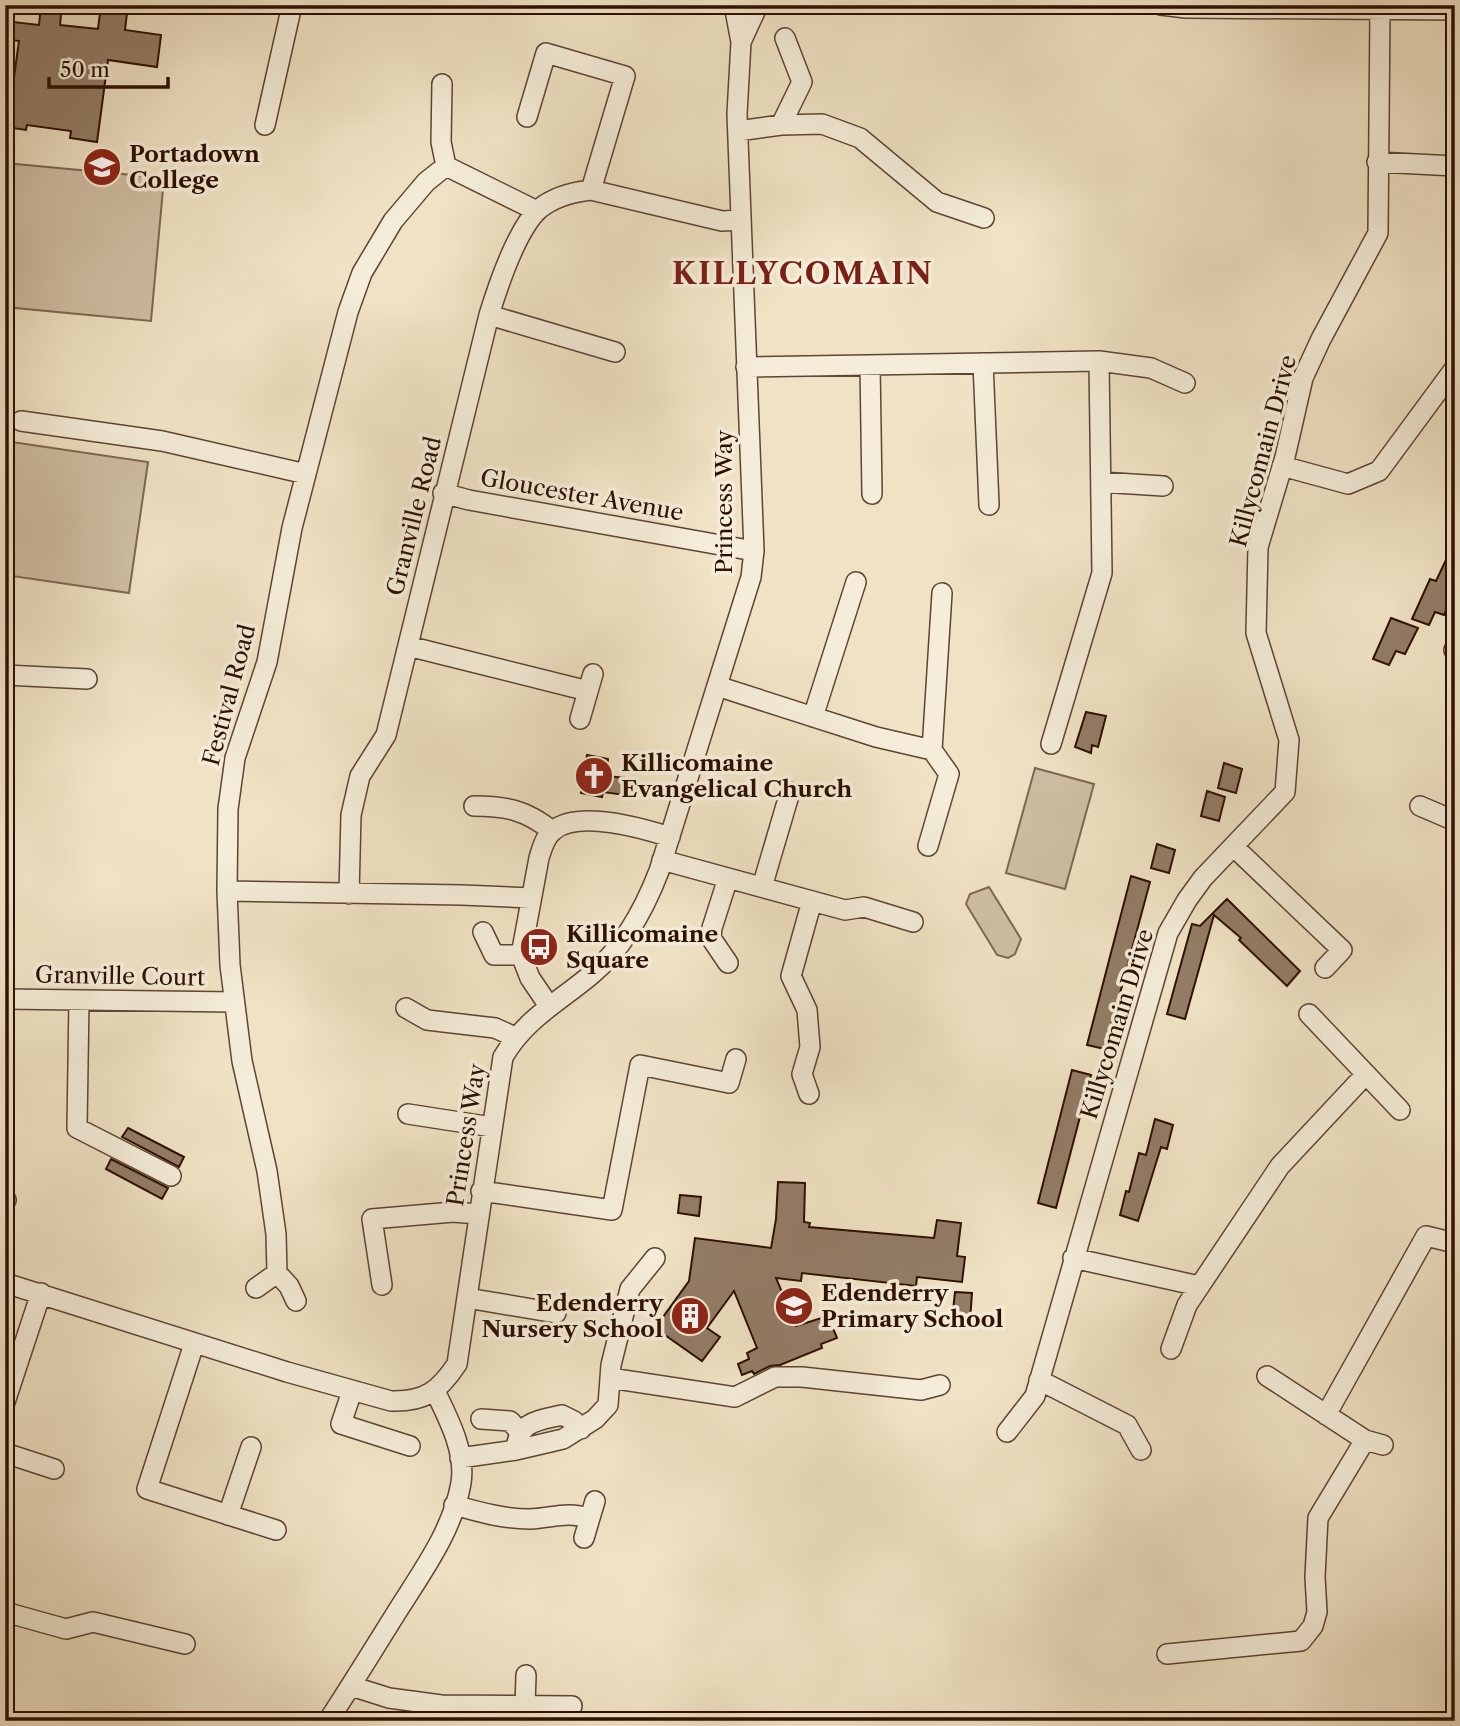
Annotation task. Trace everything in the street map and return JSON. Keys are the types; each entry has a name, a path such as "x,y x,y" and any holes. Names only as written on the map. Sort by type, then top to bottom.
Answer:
{"street":[{"path":"265,125 292,5"},
{"name":"Princess Way","path":"435,1391 457,1364 503,1057 514,1037 595,972 615,951 649,897 751,577 754,551 738,131 741,42 734,5"},
{"name":"Princess Way","path":"741,42 758,5"},
{"path":"1161,5 1186,8 1455,10"},
{"name":"Killycomain Drive","path":"1007,1432 1035,1396 1168,933 1203,878 1285,792 1289,740 1256,633 1258,547 1282,466 1303,378 1378,233 1380,9"},
{"path":"781,125 802,82 785,38"},
{"path":"527,117 546,53 625,76 591,190"},
{"path":"442,84 440,142 446,166 537,211 571,193 591,190 722,221 741,220"},
{"path":"738,131 781,125 822,124 860,138 937,202 984,218"},
{"path":"1377,162 1455,166"},
{"name":"Festival Road","path":"276,1273 276,1234 267,1171 242,1061 234,1002 227,891 228,809 235,758 267,662 292,528 348,312 362,273 393,221 426,182 446,166"},
{"name":"Granville Road","path":"349,894 351,815 360,776 386,734 489,314 503,273 537,211"},
{"path":"489,314 615,352"},
{"path":"746,367 1099,361 1151,368 1185,383"},
{"path":"1051,744 1102,573 1099,361"},
{"path":"983,363 989,505"},
{"path":"870,365 872,494"},
{"path":"1282,466 1349,484 1379,471 1455,368"},
{"path":"21,421 162,441 306,474"},
{"path":"1101,482 1163,486"},
{"name":"Gloucester Avenue","path":"443,493 469,500 754,551"},
{"path":"813,717 856,582"},
{"path":"928,846 949,774 932,750 942,593"},
{"path":"408,646 590,682 580,719"},
{"path":"5,675 87,679"},
{"path":"717,686 876,737 932,750"},
{"path":"762,887 790,792"},
{"path":"474,806 506,806 537,819 552,831"},
{"path":"1420,806 1455,821"},
{"path":"550,1006 530,978 521,955 541,850 552,831 579,820 640,828 670,837"},
{"path":"1234,847 1342,950 1325,968"},
{"path":"662,860 845,910 864,907 914,922"},
{"path":"728,878 711,938 728,964"},
{"path":"227,891 531,898"},
{"path":"809,1094 802,1074 810,1047 807,1010 791,976 812,901"},
{"path":"483,932 494,955 521,955"},
{"name":"Granville Court","path":"5,999 234,1002"},
{"path":"79,1000 78,1128 171,1176"},
{"path":"406,1008 427,1020 495,1028 514,1037"},
{"path":"1308,1014 1400,1110"},
{"path":"481,1191 612,1210 640,1065 729,1083 736,1059"},
{"path":"1171,1349 1187,1305 1280,1166 1366,1074"},
{"path":"408,1114 492,1127"},
{"path":"383,1285 372,1219 453,1212 478,1214"},
{"path":"1326,1415 1426,1236 1455,1243"},
{"path":"460,1458 518,1441 563,1439 595,1419 608,1405 610,1378 629,1289 654,1258"},
{"path":"1073,1258 1199,1286"},
{"path":"256,1288 276,1273 289,1286 296,1301"},
{"path":"5,1283 194,1344 391,1402 408,1402 435,1391 452,1426 460,1458 461,1481 454,1505 438,1547 328,1721"},
{"path":"5,1402 41,1293"},
{"path":"467,1298 556,1313"},
{"path":"194,1344 147,1489 275,1530"},
{"path":"1167,1654 1301,1641 1313,1626 1317,1612 1315,1577 1318,1518 1374,1443 1267,1376"},
{"path":"610,1378 735,1397 775,1377 802,1377 920,1390 940,1385"},
{"path":"1039,1380 1127,1425 1141,1450"},
{"path":"352,1391 341,1424 410,1447"},
{"path":"481,1419 509,1421 518,1441"},
{"path":"228,1515 251,1447"},
{"path":"5,1453 54,1469"},
{"path":"454,1505 496,1517 531,1519 592,1509 584,1538"},
{"path":"5,1612 66,1629 93,1622 185,1644"},
{"path":"525,1706 526,1675"},
{"path":"351,1686 389,1698 442,1705 572,1706"}],"shaded area":[{"path":"5,163 164,178 151,321 5,307"},
{"path":"5,441 148,462 129,593 5,575"},
{"path":"1035,768 1094,784 1065,889 1006,873"},
{"path":"989,887 1021,939 1015,954 1008,958 997,955 966,904 970,894"}],"building":[{"path":"41,5 62,5 60,25 98,29 101,5 128,5 125,30 161,35 157,67 108,60 97,142 70,138 71,131 27,125 26,130 5,127 5,99 11,99 19,41 5,39 5,21 39,25"},
{"path":"1455,541 1455,592 1444,615 1435,612 1429,625 1412,619 1430,579 1436,581"},
{"path":"1391,618 1418,628 1405,654 1396,651 1389,665 1373,659"},
{"path":"1086,712 1106,716 1098,747 1092,745 1091,753 1075,747"},
{"name":"Killicomaine Evangelical Church","path":"587,755 608,759 606,776 635,779 632,796 603,792 602,797 581,793"},
{"path":"1224,763 1242,769 1236,793 1218,788"},
{"path":"1207,791 1225,797 1219,821 1201,816"},
{"path":"1157,844 1175,850 1169,873 1151,868"},
{"path":"1131,876 1150,882 1105,1049 1087,1045"},
{"path":"1227,899 1300,971 1287,986 1239,940 1241,938 1214,915 1185,1019 1167,1014 1192,924 1200,926"},
{"path":"1072,1070 1091,1075 1056,1208 1038,1203"},
{"path":"1155,1119 1173,1125 1167,1149 1161,1147 1138,1221 1120,1215 1139,1153 1146,1155"},
{"path":"128,1128 184,1157 179,1167 122,1137"},
{"path":"111,1159 168,1188 162,1199 106,1169"},
{"path":"778,1182 805,1183 804,1222 810,1223 809,1227 934,1238 937,1220 961,1223 957,1256 965,1257 962,1282 917,1277 916,1286 802,1273 801,1281 776,1278 796,1326 828,1316 837,1338 821,1344 822,1348 780,1365 742,1375 738,1364 749,1359 747,1353 757,1348 734,1291 707,1328 720,1337 702,1361 655,1328 689,1281 695,1238 771,1248"},
{"path":"680,1195 701,1197 699,1216 678,1213"},
{"path":"955,1292 972,1293 970,1321 952,1320"}],"place":[{"name":"Portadown College","path":"102,167"},
{"name":"Killicomaine Evangelical Church","path":"594,776"},
{"name":"Killicomaine Square","path":"539,947"},
{"name":"Edenderry Primary School","path":"794,1306"},
{"name":"Edenderry Nursery School","path":"690,1316"}],"district":[{"name":"KILLYCOMAIN","path":"803,273"}]}
